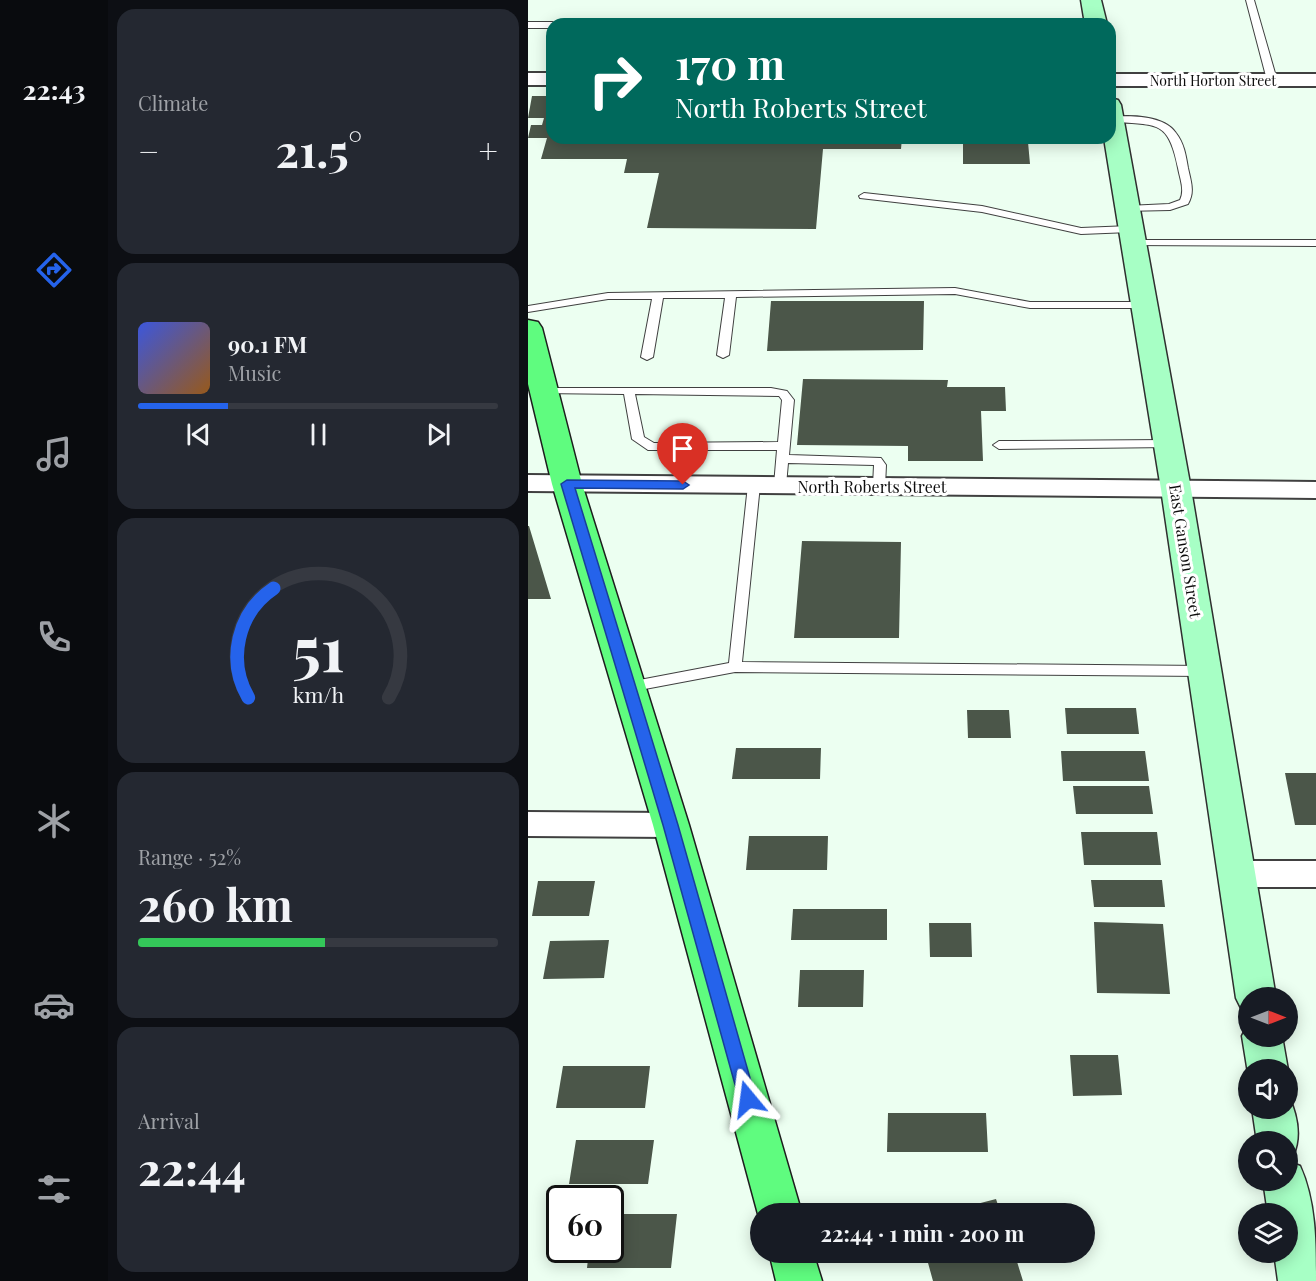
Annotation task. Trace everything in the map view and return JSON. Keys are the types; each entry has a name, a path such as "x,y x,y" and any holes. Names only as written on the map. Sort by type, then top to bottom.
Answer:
{"main road":[{"path":"528,328 567,484 671,825 777,1203"},
{"path":"794,1263 799,1281"}],"street":[{"path":"1091,0 1095,18"},
{"path":"528,79 546,79"},
{"name":"North Horton Street","path":"1116,80 1316,80"},
{"name":"East Ganson Street","path":"1116,142 1176,489 1254,987"},
{"name":"North Roberts Street","path":"528,483 1316,490"},
{"path":"528,824 671,825"},
{"path":"1236,874 1316,874"},
{"path":"1287,1191 1300,1281"}],"lane":[{"path":"1250,0 1272,80"},
{"path":"528,25 546,25"},
{"path":"1116,113 1157,121 1169,128 1176,137 1188,194 1184,202 1130,227"},
{"path":"864,196 982,209 1081,231 1130,227 1316,243"},
{"path":"528,309 608,296 955,291 1030,305 1144,305"},
{"path":"723,355 731,294"},
{"path":"647,357 658,296"},
{"path":"544,391 783,393 788,400 780,485"},
{"path":"629,391 638,439 643,444 652,447 784,446"},
{"path":"999,445 1168,444"},
{"path":"782,459 877,461 880,465 879,486"},
{"path":"735,667 754,485"},
{"path":"629,687 735,667 1205,671"}],"building":[{"path":"532,96 546,96 546,138 528,138 531,125 542,125 544,118 528,118"},
{"path":"546,142 546,144 901,144 901,149 823,149 816,229 647,228 659,173 624,173 627,159 541,159"},
{"path":"963,144 1028,144 1030,164 963,164"},
{"path":"771,301 924,301 923,350 767,351"},
{"path":"803,379 948,380 947,387 1005,387 1006,411 981,411 983,461 908,461 908,446 797,445"},
{"path":"529,526 551,599 528,599"},
{"path":"802,541 901,542 899,638 794,638"},
{"path":"1065,708 1136,708 1139,734 1067,734"},
{"path":"967,710 1009,710 1011,738 968,738"},
{"path":"736,748 821,748 820,779 732,779"},
{"path":"1061,751 1145,751 1149,781 1063,781"},
{"path":"1285,773 1316,773 1316,825 1295,825"},
{"path":"1073,786 1149,786 1153,814 1076,814"},
{"path":"1081,832 1157,832 1161,865 1084,865"},
{"path":"749,836 828,836 827,870 746,870"},
{"path":"1091,880 1162,880 1165,907 1094,907"},
{"path":"538,881 595,881 589,916 532,916"},
{"path":"793,909 887,909 887,940 791,940"},
{"path":"1094,922 1163,924 1170,994 1097,993"},
{"path":"929,923 971,923 972,957 930,957"},
{"path":"609,940 604,978 543,979 550,941"},
{"path":"800,970 864,970 863,1007 798,1007"},
{"path":"1070,1055 1118,1055 1122,1095 1073,1096"},
{"path":"563,1066 650,1066 645,1108 556,1108"},
{"path":"888,1113 986,1113 988,1152 887,1152"},
{"path":"576,1140 654,1140 648,1184 569,1184"},
{"path":"996,1199 997,1203 981,1203"},
{"path":"624,1214 677,1214 671,1268 587,1268 588,1263 624,1263"},
{"path":"928,1263 1017,1263 1023,1281 933,1281"}],"route":[{"path":"683,485 567,484 671,825 748,1099"}]}
